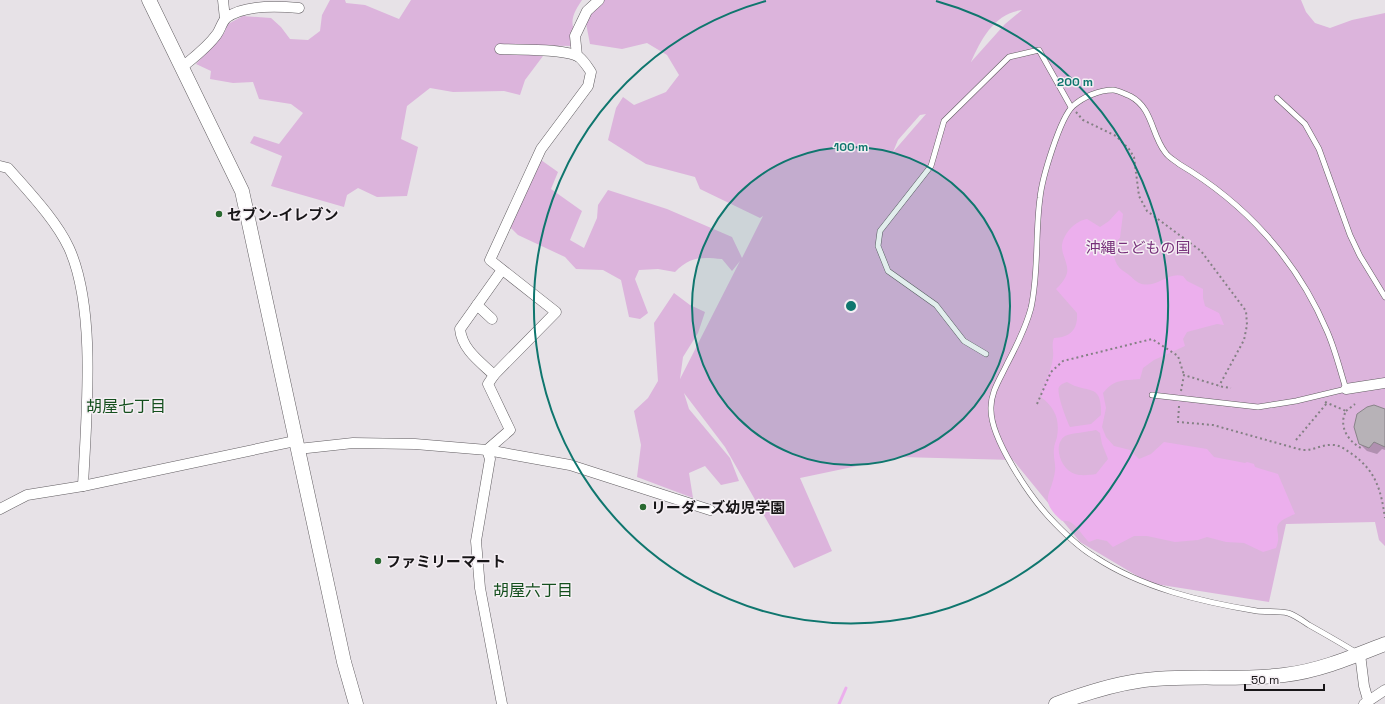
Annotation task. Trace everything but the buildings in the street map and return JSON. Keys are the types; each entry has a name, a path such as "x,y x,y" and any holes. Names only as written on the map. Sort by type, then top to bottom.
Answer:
{"street":[{"path":"148,0 242,191 344,662 356,704"},
{"path":"181,68 200,52 217,34 225,19 223,0"},
{"path":"578,56 575,36 587,10 599,0"},
{"path":"225,19 237,13 269,3 299,8"},
{"path":"487,450 510,430 488,384 494,375 556,312 490,260 541,149 588,86 591,72 578,56 559,52 500,49"},
{"path":"0,166 8,168 58,229 69,248 81,285 87,346 83,486"},
{"path":"494,375 470,352 461,338 460,329 502,270"},
{"path":"477,305 492,319"},
{"path":"1346,389 1385,383"},
{"path":"0,509 27,495 83,486 297,445 353,443 415,444 487,450 570,465 710,510"},
{"path":"487,450 490,459 476,541 480,588 502,704"},
{"path":"1056,704 1086,693 1137,681 1186,677 1261,677 1309,671 1385,644"},
{"path":"1360,654 1366,702 1385,690"}],"lane":[{"path":"986,354 964,341 936,305 888,271 878,246 880,231 931,166 944,121 1009,57 1038,50 1071,107"},
{"path":"1152,395 1258,407 1323,395 1346,389 1328,331 1298,274 1264,231 1219,190 1166,154 1151,120 1135,99 1115,90 1088,96 1071,107 1055,143 1044,175 1040,200 1037,268 1030,310 1011,357 993,394 990,408 991,420 1002,446 1024,484 1046,514 1069,537 1093,557 1124,573 1157,587 1259,611 1290,613 1360,654"},
{"path":"1277,98 1305,124 1319,149 1350,235 1360,256 1385,297"}],"path":[{"path":"1071,107 1083,120 1116,136 1129,148 1134,157 1139,196 1147,211 1201,251 1246,312 1247,325 1244,340 1219,386"},
{"path":"1037,404 1052,372 1063,361 1152,339 1178,356 1184,375 1178,422 1212,425 1302,450 1311,450 1334,445 1344,448 1360,459 1372,472 1382,498 1385,518"},
{"path":"1184,375 1219,386 1231,388"},
{"path":"1323,395 1326,403 1346,410"},
{"path":"1296,440 1327,403"},
{"path":"1355,404 1346,410 1343,417 1343,423 1348,438 1355,445 1363,448"}],"green space":[{"path":"330,0 345,0 346,3 365,5 399,19 411,0 582,0 572,22 578,46 496,45 498,52 543,56 525,80 520,95 504,91 453,92 430,88 407,106 401,139 418,147 407,196 377,197 358,188 347,195 344,207 271,186 282,156 250,143 254,136 279,144 303,113 291,104 259,99 253,82 233,83 210,79 211,71 196,64 224,33 228,24 243,16 271,18 281,27 290,39 308,40 320,31 322,15"},
{"name":"沖縄こどもの国","path":"597,0 1301,0 1306,12 1315,23 1330,28 1352,20 1385,13 1385,546 1379,540 1375,522 1286,524 1269,602 1149,583 1080,542 1013,460 900,457 800,478 832,551 794,568 725,447 684,393 689,409 730,458 739,481 721,485 705,466 689,473 693,498 637,477 641,445 634,411 648,398 658,381 654,323 674,293 690,305 705,312 698,333 683,357 680,379 740,261 732,271 722,259 708,258 691,260 675,272 658,269 639,270 635,279 648,313 640,319 629,317 621,280 603,270 576,269 565,257 518,235 509,226 541,160 558,172 551,189 582,211 570,240 584,248 597,218 598,205 608,190 667,209 732,237 742,258 763,216 760,218 700,189 695,177 646,164 608,140 616,108 623,97 634,105 666,92 679,75 667,55 647,43 622,49 590,44 584,13","holes":["1022,10 1005,24 971,62 984,36 990,28 1004,16 1012,12","926,114 893,152 898,140 920,115"]}],"shaded area":[{"path":"1119,210 1123,214 1120,238 1113,249 1115,261 1120,268 1139,283 1145,285 1156,283 1172,276 1183,276 1187,281 1203,289 1205,306 1219,313 1224,325 1217,324 1187,332 1183,339 1185,346 1154,360 1143,368 1140,379 1120,381 1107,388 1103,393 1106,408 1102,427 1106,437 1114,446 1130,450 1139,459 1151,454 1164,442 1207,449 1214,457 1245,463 1247,462 1254,464 1255,467 1278,474 1295,514 1286,518 1278,525 1278,542 1276,548 1263,552 1244,543 1226,542 1207,537 1198,540 1175,542 1147,536 1134,536 1113,547 1107,541 1097,539 1089,542 1074,525 1067,521 1062,521 1054,514 1050,507 1048,497 1055,471 1054,446 1057,437 1058,425 1055,414 1050,405 1041,397 1052,362 1054,338 1069,334 1075,328 1077,319 1077,313 1056,289 1064,280 1067,273 1067,266 1062,245 1065,236 1078,222 1087,219 1100,227 1109,221","holes":["1067,382 1092,391 1099,397 1101,404 1101,415 1091,424 1070,427 1062,407 1058,390 1061,385","1096,430 1100,433 1102,444 1108,459 1096,474 1080,475 1070,472 1062,463 1060,457 1059,445 1061,440 1068,435"]}],"waterway":[{"path":"839,704 846,688"}],"place":[{"name":"セブン-イレブン","path":"219,214"},
{"name":"リーダーズ幼児学園","path":"643,507"},
{"name":"ファミリーマート","path":"378,561"}],"district":[{"name":"胡屋七丁目","path":"126,406"},
{"name":"胡屋六丁目","path":"533,590"}]}
